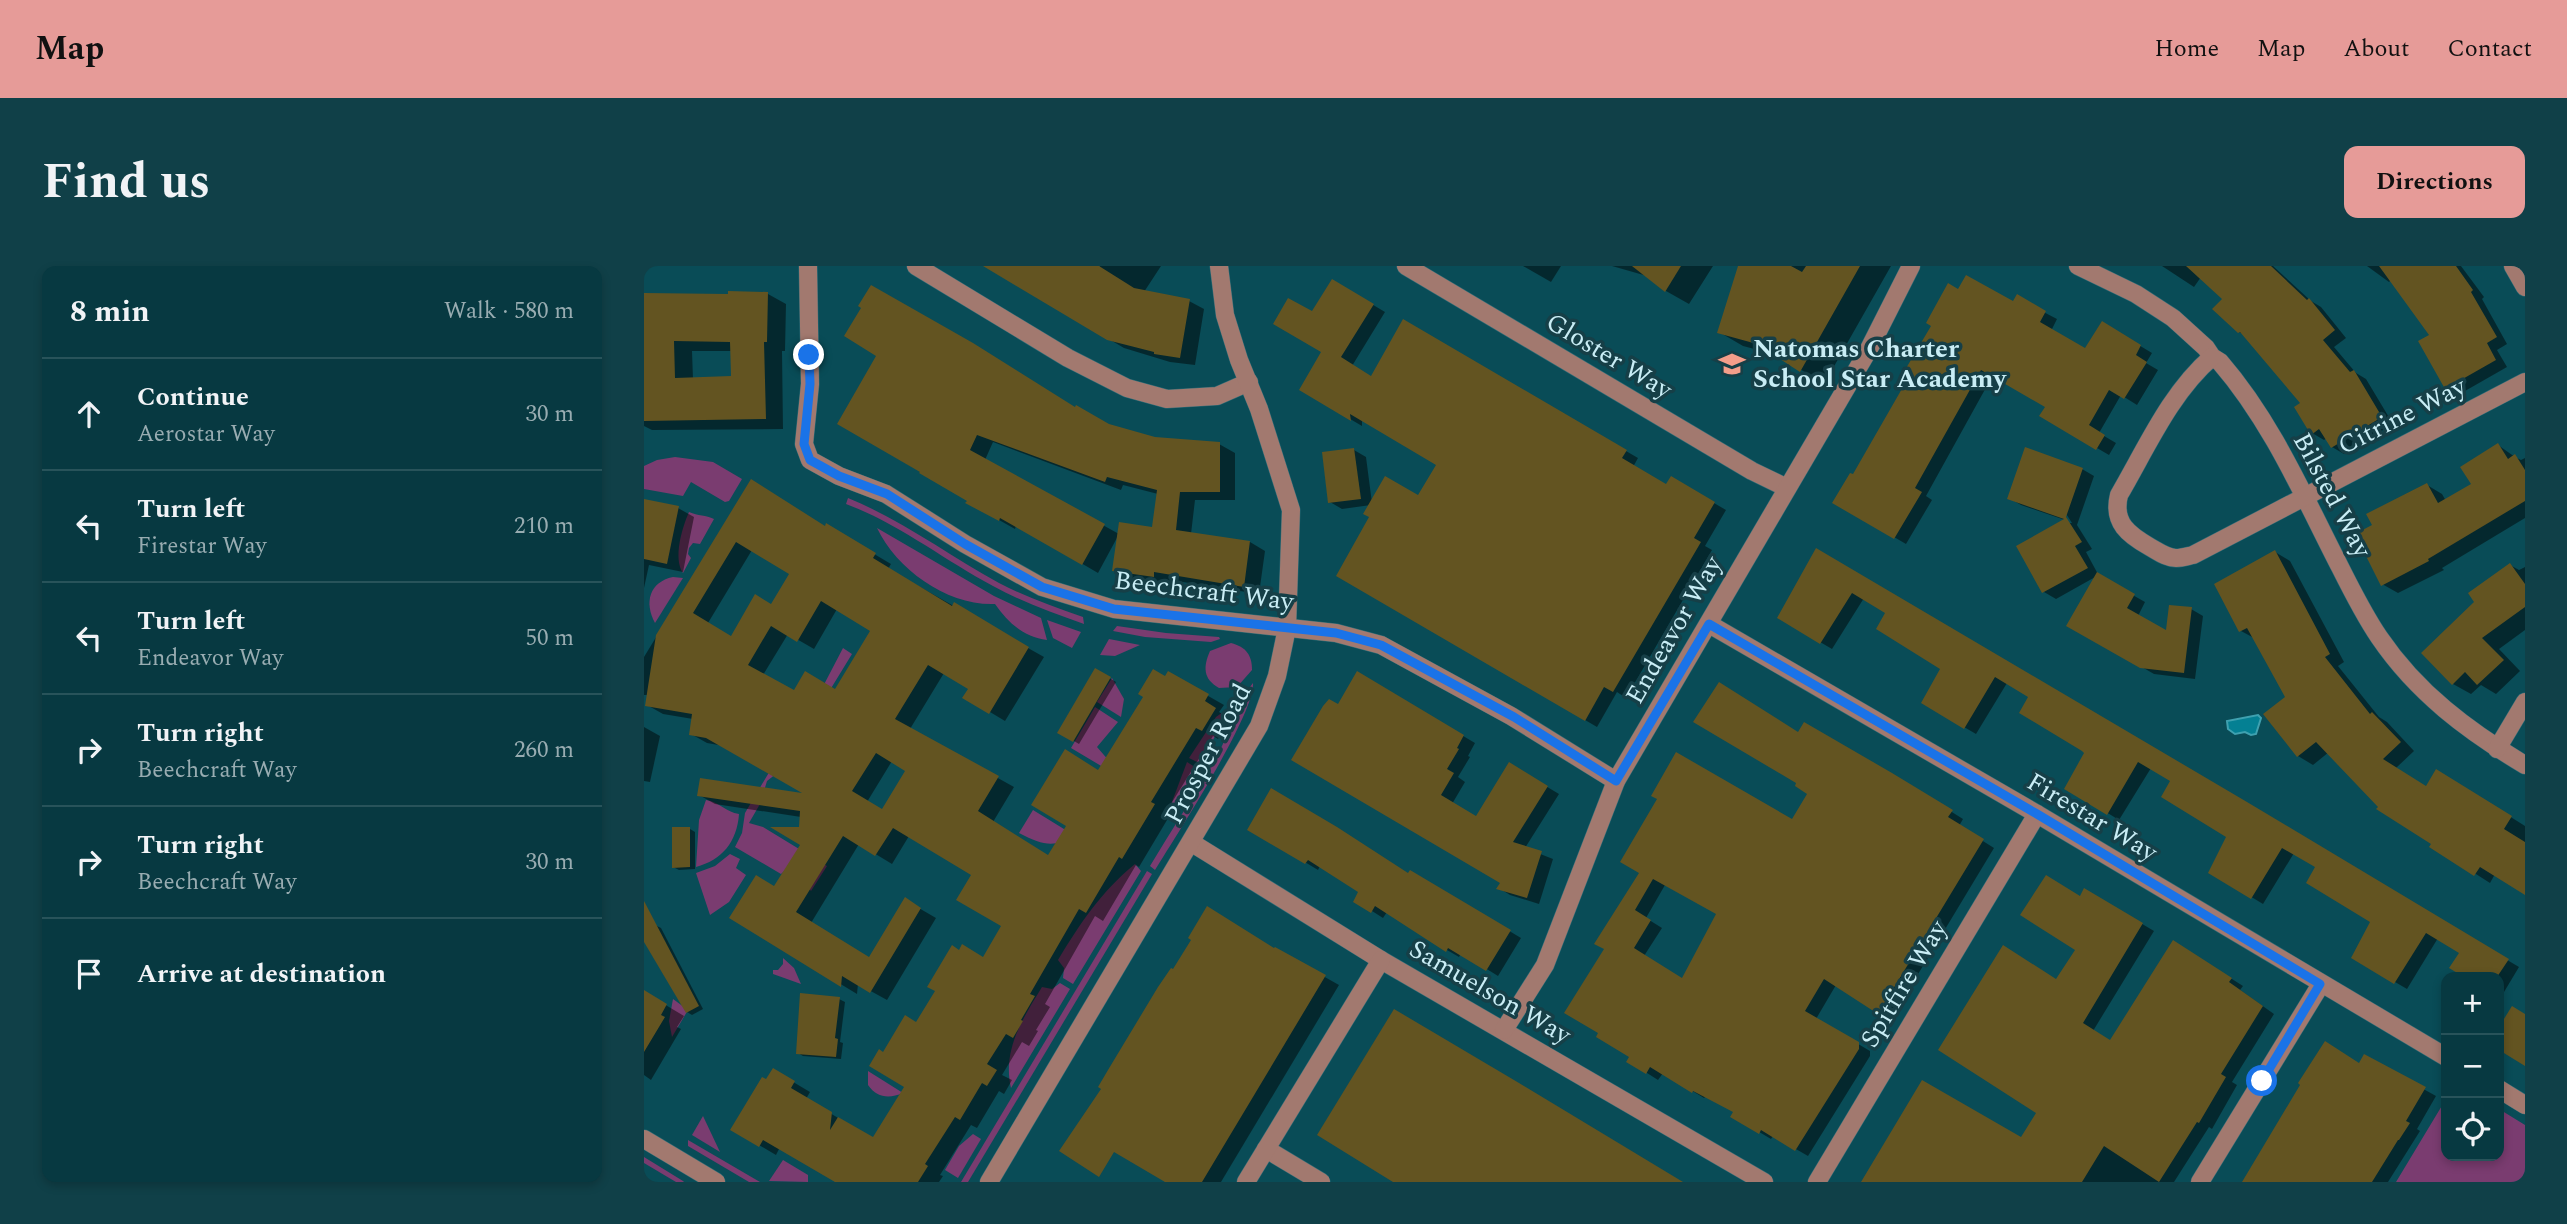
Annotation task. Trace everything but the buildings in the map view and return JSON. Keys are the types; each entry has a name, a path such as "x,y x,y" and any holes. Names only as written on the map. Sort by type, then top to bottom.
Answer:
{"street":[{"name":"Beechcraft Way","path":"808,266 810,384 804,444 810,460 839,476 887,494 965,544 1042,587 1114,609 1336,633 1381,645 1514,717 1616,781"},
{"path":"916,266 1068,358 1127,388 1167,399 1217,396 1248,383"},
{"name":"Prosper Road","path":"989,1182 1259,726 1277,676 1287,628 1291,510 1226,316 1219,266"},
{"name":"Gloster Way","path":"1406,266 1752,471 1787,488"},
{"name":"Endeavor Way","path":"1504,1030 1545,965 1616,781 1869,349 1911,266"},
{"name":"Bilsted Way","path":"2078,266 2136,293 2173,318 2226,369 2259,412 2378,636 2405,672 2436,704 2497,749 2525,765"},
{"path":"2513,266 2525,287"},
{"name":"Citrine Way","path":"2212,357 2196,370 2179,393 2119,495 2117,505 2122,527 2131,537 2166,556 2178,558 2193,555 2525,382"},
{"name":"Firestar Way","path":"1709,624 2037,814 2441,1054"},
{"path":"2497,749 2525,702"},
{"name":"Spitfire Way","path":"1817,1182 2037,814"},
{"name":"Samuelson Way","path":"1192,843 1381,960 1764,1182"},
{"path":"1246,1182 1381,960"},
{"path":"2200,1182 2320,984"},
{"path":"2504,1092 2525,1105"},
{"path":"644,1139 716,1182"},
{"path":"1266,1149 1321,1182"}],"shaded area":[{"path":"675,457 713,462 742,479 729,501 725,502 691,482 683,496 644,489 644,466 657,460"},
{"path":"848,498 906,527 999,583 1083,617 1084,624 993,586 902,531 846,504"},
{"path":"689,512 714,519 700,544 693,543 689,548 688,554 691,558 683,573 679,551 681,534"},
{"path":"877,528 994,596 1041,618 1047,640 1031,636 1017,628 995,604 960,599 926,582 897,558"},
{"path":"673,577 683,578 655,623 650,608 651,594 659,583"},
{"path":"1047,620 1081,632 1072,648 1053,638"},
{"path":"1117,626 1220,639 1211,642 1145,637 1113,631"},
{"path":"1109,639 1140,645 1115,656 1100,655"},
{"path":"1231,643 1247,652 1252,670 1237,687 1219,688 1207,677 1206,662 1210,651"},
{"path":"843,648 852,654 781,770 767,781 760,804 749,823 763,827 827,866 811,891 790,866 781,874 735,847 742,833 745,813 813,698 818,696"},
{"path":"1112,678 1124,699 1121,717 1097,702"},
{"path":"1253,683 1250,699 1228,747 1155,870 1150,866 1214,761 1239,705"},
{"path":"1095,707 1118,722 1097,747 1110,762 1113,773 1071,748"},
{"path":"1229,708 1201,764 1189,758 1216,717"},
{"path":"1187,762 1198,769 1174,809 1170,807"},
{"path":"706,800 739,814 738,824 721,855 696,867 699,820"},
{"path":"1033,810 1077,837 1048,844 1019,833"},
{"path":"730,854 740,859 736,868 746,875 729,902 710,915 696,873 715,866"},
{"path":"1135,864 1141,871 1073,984 1063,978 1064,968 1058,960 1092,908"},
{"path":"1147,871 1152,874 968,1182 961,1182"},
{"path":"783,958 794,968 801,984 773,974 773,970 778,970 783,964"},
{"path":"1060,983 1070,989 1011,1088 1009,1061 1021,1023 1042,987 1052,989"},
{"path":"673,999 688,1010 672,1037 669,1021"},
{"path":"868,1071 903,1093 888,1097 875,1093 868,1085"},
{"path":"2441,1107 2441,1161 2504,1161 2504,1112 2525,1125 2525,1182 2396,1182"},
{"path":"703,1116 720,1152 692,1135"},
{"path":"973,1134 981,1139 958,1178 945,1170 959,1146"},
{"path":"688,1140 760,1182 749,1182 688,1146"},
{"path":"644,1157 684,1182 676,1182 644,1163"},
{"path":"783,1160 808,1175 808,1182 769,1181"}],"water":[{"path":"2258,715 2261,718 2256,734 2235,734 2228,729 2227,721"}],"place":[{"name":"Natomas Charter School Star Academy","path":"1732,364"}],"route":[{"path":"809,355 810,384 804,444 810,460 839,476 887,494 965,544 1042,587 1114,609 1336,633 1381,645 1514,717 1616,781 1709,624 2037,814 2320,984 2262,1081"}]}
